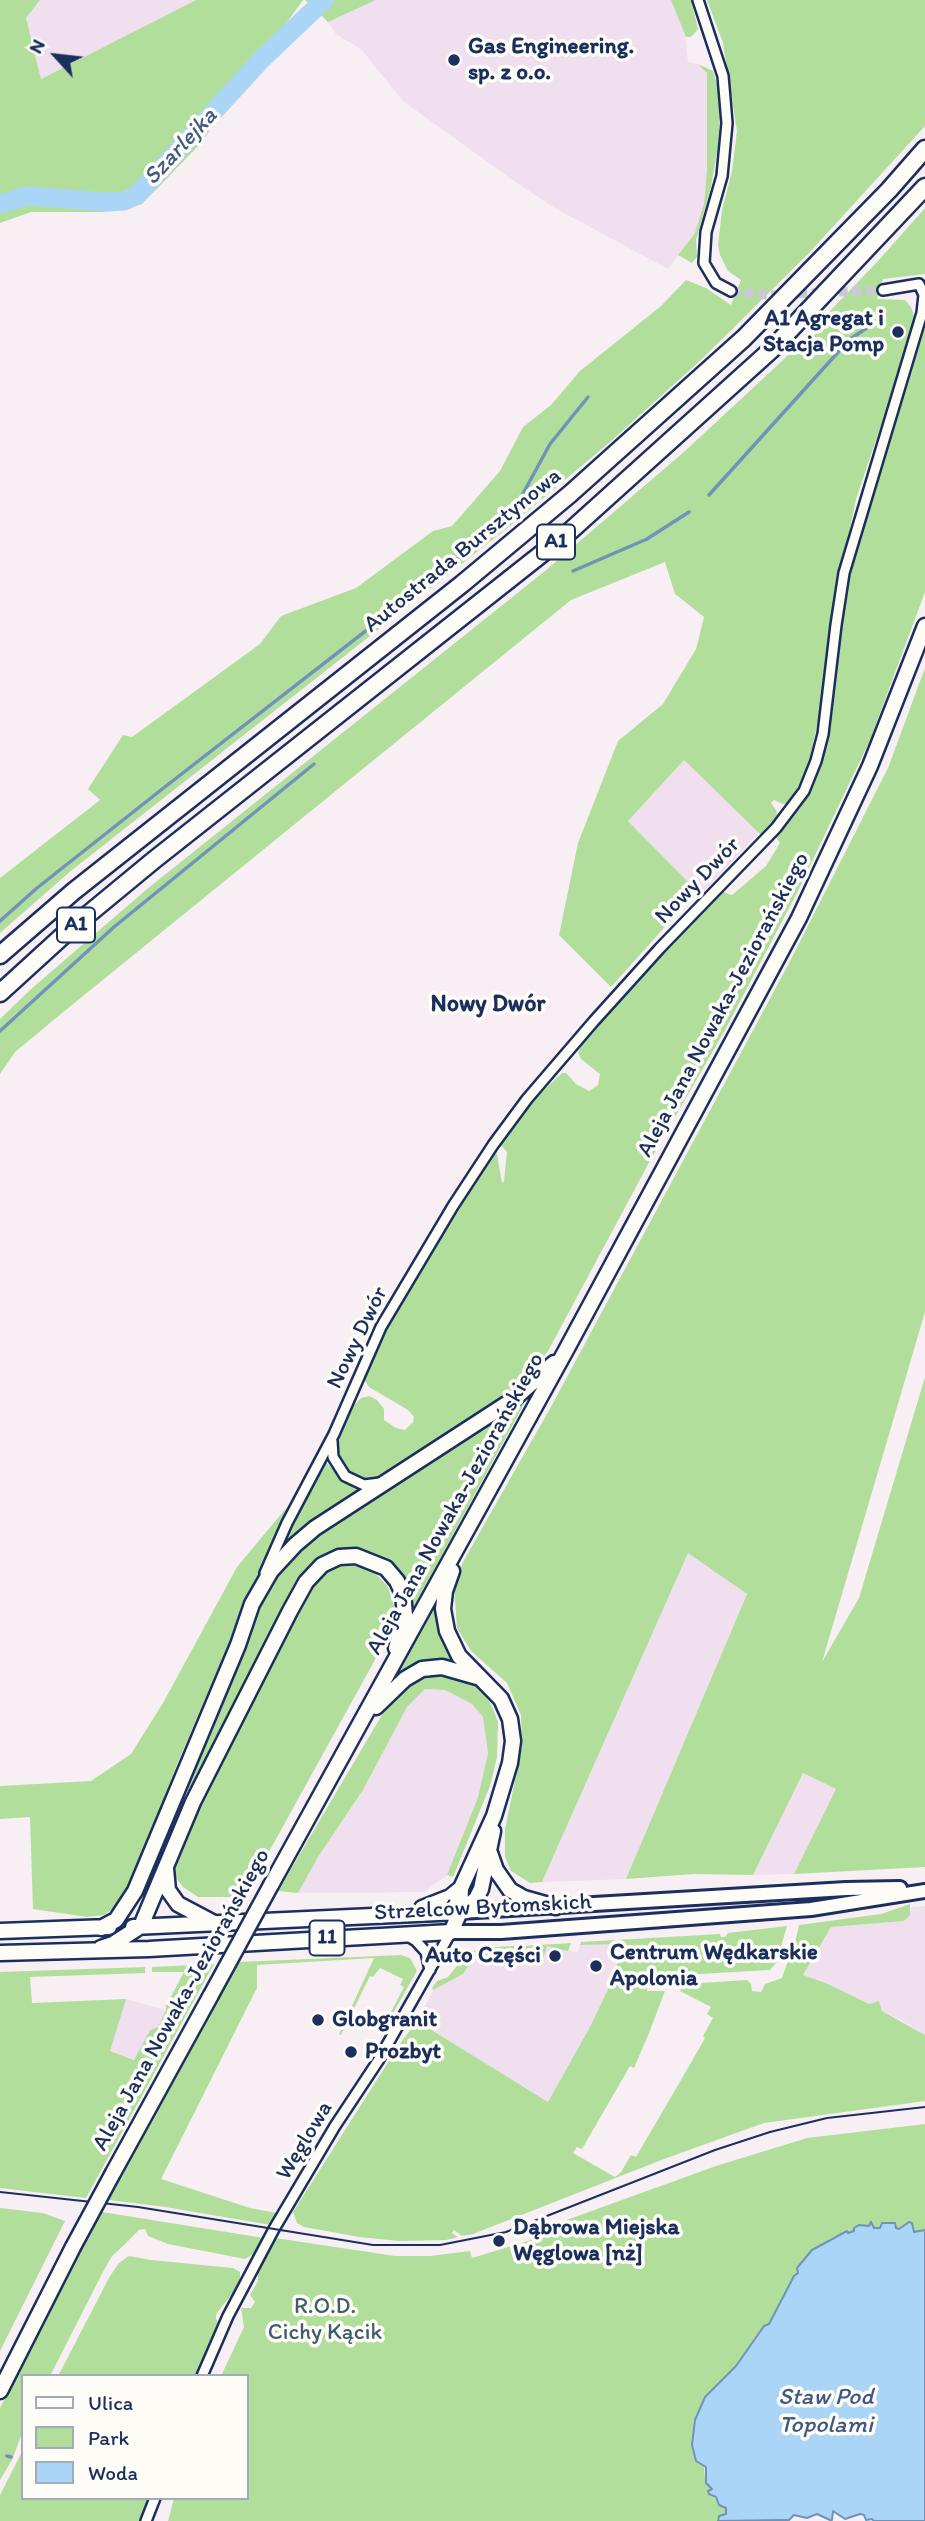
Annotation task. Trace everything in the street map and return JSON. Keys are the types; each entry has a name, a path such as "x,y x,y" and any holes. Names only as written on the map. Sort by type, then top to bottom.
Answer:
{"highway":[{"name":"Autostrada Bursztynowa","path":"0,955 7,946 85,882 462,584 590,477 744,338 889,190 925,149"},
{"name":"A1","path":"0,993 143,869 568,533 771,350 925,187"}],"main road":[{"name":"Aleja Jana Nowaka-Jeziorańskiego","path":"0,2391 113,2173 565,1352 799,918 870,766 925,626"},
{"path":"101,1928 116,1920 135,1891 258,1591 271,1571 315,1528 514,1399 565,1352"},
{"path":"460,1912 476,1899 481,1889 495,1816 512,1752 512,1728 501,1699 459,1656 447,1631 443,1609 445,1591 468,1527"},
{"path":"93,1951 113,1944 141,1926 193,1802 290,1611 306,1582 322,1565 339,1557 356,1556 386,1568 397,1581 403,1594 405,1615 390,1670"},
{"path":"359,1727 388,1694 422,1669 442,1667 482,1680"},
{"path":"451,1932 460,1912 461,1888 495,1816"},
{"path":"490,1853 496,1870 510,1890 524,1898 556,1907"},
{"path":"166,1866 168,1890 178,1904 217,1924"},
{"path":"409,1913 450,1897 461,1888"},
{"name":"Strzelców Bytomskich","path":"0,1931 217,1924 720,1896 925,1889"},
{"name":"Strzelców Bytomskich","path":"0,1953 170,1948 403,1934 501,1932 811,1909 925,1889"},
{"path":"135,1891 137,1916 141,1926 152,1939 170,1948"}],"street":[{"path":"698,0 723,76 727,123 722,176 705,232 704,263 716,283 731,291"},
{"name":"Nowy Dwór","path":"258,1591 287,1524 334,1434 381,1327 453,1206 512,1119 631,979 776,828 804,792 823,734 844,573 922,313 924,295 919,284 883,290"},
{"path":"334,1434 331,1450 340,1472 351,1481 364,1485 382,1483"},
{"name":"Węglowa","path":"203,2374 228,2316 274,2229 451,1932"},
{"path":"403,1934 421,1945 426,1952 430,1970"},
{"path":"146,2521 154,2500"}],"shaded area":[{"path":"40,0 196,0 41,79 26,18"},
{"path":"376,0 671,0 685,31 688,62 698,64 707,72 707,170 704,204 695,233 668,269 553,207 403,101 361,49 336,34 328,22"},
{"path":"684,760 759,833 703,892 697,891 628,821"},
{"path":"688,1552 747,1594 626,1879 542,1882"},
{"path":"425,1689 445,1690 472,1704 483,1717 488,1753 478,1797 447,1875 424,1892 298,1893 318,1857 363,1790 407,1707"},
{"path":"803,1773 836,1789 794,1874 753,1875"},
{"path":"925,1906 925,2035 903,2021 828,1984 802,1976 831,1927 904,1921 910,1915 911,1907"},
{"path":"624,1943 610,1985 591,2025 548,2102 417,2021 435,1987 463,1974 474,1958 547,1945 577,1953 580,1945"},
{"path":"126,1999 166,2010 158,2027 150,2030 135,2060 109,2051"}],"green space":[{"path":"0,0 40,0 26,18 41,79 196,0 303,0 201,143 142,204 103,212 31,212 0,223"},
{"path":"305,0 376,0 328,22"},
{"path":"671,0 691,0 698,29 691,37 686,37"},
{"path":"707,0 925,0 925,126 809,253 702,359 610,442 510,526 72,870 0,933 0,878 100,800 88,789 123,735 132,737 260,644 281,616 356,588 433,531 452,526 500,471 523,427 551,405 580,371 661,306 686,280 706,288 731,305 741,280 728,271 718,245 737,131 723,43"},
{"path":"698,64 713,71 718,88 720,114 711,187 696,240 697,257 692,263 678,255 695,233 704,204 707,170 707,73"},
{"path":"925,208 925,274 883,279 877,299 905,300 911,307 916,322 856,499 831,619 819,715 808,768 789,803 783,804 774,800 771,803 778,817 762,836 684,760 628,821 697,891 611,987 559,935 578,843 618,741 663,704 696,649 704,617 675,594 665,562 571,600 15,1052 0,1074 0,1019 30,990 147,889 545,571 685,451 782,361"},
{"path":"925,326 925,592 870,740 798,891 725,1030 651,1159 548,1351 535,1368 495,1401 382,1478 366,1481 348,1474 337,1456 337,1443 351,1408 361,1398 369,1396 377,1400 384,1409 384,1420 396,1428 405,1430 413,1422 414,1417 408,1410 369,1387 365,1381 366,1373 418,1273 495,1152 502,1183 504,1181 507,1152 500,1144 531,1102 562,1073 566,1073 576,1084 589,1091 598,1085 600,1074 581,1059 578,1053 581,1046 708,906 723,892 732,895 766,866 780,843 775,836 800,807 813,785 827,735 849,574"},
{"path":"925,668 925,1312 822,1662 859,1598 925,1377 925,1867 794,1874 836,1789 803,1773 753,1875 694,1874 626,1879 747,1594 688,1553 542,1882 530,1883 511,1871 505,1857 505,1829 522,1747 521,1715 507,1683 471,1651 457,1628 454,1585 464,1560 552,1405 788,965 888,768"},
{"path":"522,1401 524,1404 413,1608 409,1592 388,1562 380,1557 356,1551 324,1559 192,1793 184,1789 267,1592 288,1562 332,1526"},
{"path":"326,1462 343,1480 361,1488 296,1533 281,1547 323,1464"},
{"path":"287,1507 178,1762 129,1886 117,1906 104,1915 87,1917 33,1909 30,1817 0,1819 0,1786 91,1781 131,1754 163,1703 237,1567"},
{"path":"358,1565 374,1572 388,1587 394,1606 392,1629 244,1897 198,1897 183,1887 173,1874 175,1857 307,1593 321,1575 340,1566"},
{"path":"437,1594 437,1620 446,1644 460,1665 439,1661 414,1664 392,1677"},
{"path":"439,1672 462,1678 479,1688 491,1704 498,1722 497,1757 490,1786 453,1877 447,1875 478,1797 488,1753 483,1717 472,1704 445,1690 425,1689 407,1707 363,1790 318,1857 298,1893 278,1891 396,1691 418,1675"},
{"path":"910,1904 910,1915 904,1921 831,1927 803,1975 869,2004 879,2001 882,2011 925,2035 925,2101 764,2123 473,2234 462,2236 454,2230 452,2233 458,2237 446,2240 399,2241 359,2237 304,2227 297,2223 293,2212 417,2021 548,2102 591,2025 610,1985 624,1944 580,1945 581,1942 720,1934 725,1937 728,1933 787,1926 776,1963 770,1970 681,1975 674,1978 646,1977 647,1991 665,1991 649,2033 634,2068 630,2066 582,2149 577,2147 573,2153 615,2177 631,2155 636,2157 705,2038 703,2036 713,2018 707,2014 711,2007 680,1991 685,1984 747,1980 752,1991 761,1992 765,1984 782,1978 799,1925 881,1914"},
{"path":"571,1943 568,1951 547,1946 540,1967 523,1950 474,1958 463,1974 433,1990 432,1988 437,1981 448,1977 464,1957 480,1948 514,1946 515,1949 522,1949 523,1946"},
{"path":"401,1955 410,1958 417,1971 392,2015 390,2014 404,1987 400,1985 403,1979 380,1968 373,1977 370,1976 341,2035 339,2034 374,1958 257,1965 257,1988 161,2179 250,2208 277,2213 271,2225 109,2200 137,2143 239,1962"},
{"path":"214,1964 86,2198 0,2188 0,1972 145,1967 145,1973 30,1977 32,2003 126,1999 110,2051 134,2060 150,2030 158,2027 184,1972 152,1972 152,1967"},
{"name":"R.O.D. Cichy Kącik","path":"925,2124 925,2230 914,2232 912,2224 906,2223 899,2229 894,2223 882,2223 880,2228 859,2225 854,2231 835,2236 812,2250 800,2263 769,2324 738,2364 705,2398 695,2420 692,2445 694,2457 706,2467 705,2479 712,2489 709,2494 727,2508 725,2515 717,2518 718,2521 168,2521 173,2500 248,2500 248,2374 222,2374 244,2327 241,2308 251,2308 255,2302 250,2295 258,2281 258,2271 275,2238 395,2256 430,2256 470,2251 472,2258 541,2237 539,2230 716,2166 807,2138"},
{"path":"0,2208 43,2213 65,2221 0,2351"},
{"path":"102,2212 264,2238 255,2253 245,2259 168,2244 148,2236 145,2229 139,2230 112,2256 51,2374 21,2374 21,2436 12,2460 0,2480 0,2408 64,2279"},
{"path":"129,2256 233,2268 240,2272 236,2289 216,2314 219,2323 198,2374 59,2374 119,2263"},
{"path":"21,2454 21,2500 149,2500 141,2521 0,2521 0,2495"}],"water":[{"name":"Staw Pod Topolami","path":"871,2222 874,2228 880,2228 882,2223 895,2223 899,2229 909,2222 912,2223 914,2232 925,2230 925,2521 874,2521 866,2520 864,2515 860,2514 845,2519 833,2511 832,2520 817,2514 807,2518 794,2515 789,2520 718,2521 719,2516 726,2514 726,2508 719,2505 716,2497 709,2494 708,2491 712,2489 706,2483 706,2467 696,2461 692,2445 695,2420 705,2397 736,2366 764,2326 769,2324 798,2273 797,2268 812,2250 847,2231 854,2231 859,2225 869,2226"}],"waterway":[{"name":"Szarlejka","path":"0,204 26,196 109,202 124,201 137,195 262,59 324,0"},
{"path":"709,495 850,339 873,324"},
{"path":"0,921 37,888 161,790 475,546 519,501 550,444 588,397"},
{"path":"573,571 647,539 689,512"},
{"path":"0,1031 114,927 314,764"},
{"path":"7,2456 11,2457"}],"tunnel":[{"path":"731,291 767,295 883,290"}],"tram line":[{"path":"0,2192 138,2207 373,2245 440,2245 506,2232 715,2150 770,2132 827,2118 925,2107"}],"place":[{"name":"Gas Engineering. sp. z o.o.","path":"454,60"},
{"name":"A1 Agregat i Stacja Pomp","path":"898,332"},
{"name":"Auto Części","path":"555,1956"},
{"name":"Centrum Wędkarskie Apolonia","path":"596,1966"},
{"name":"Globgranit","path":"318,2020"},
{"name":"Prozbyt","path":"351,2052"},
{"name":"Dąbrowa Miejska Węglowa [nż]","path":"499,2241"}],"district":[{"name":"Nowy Dwór","path":"488,1005"}]}
